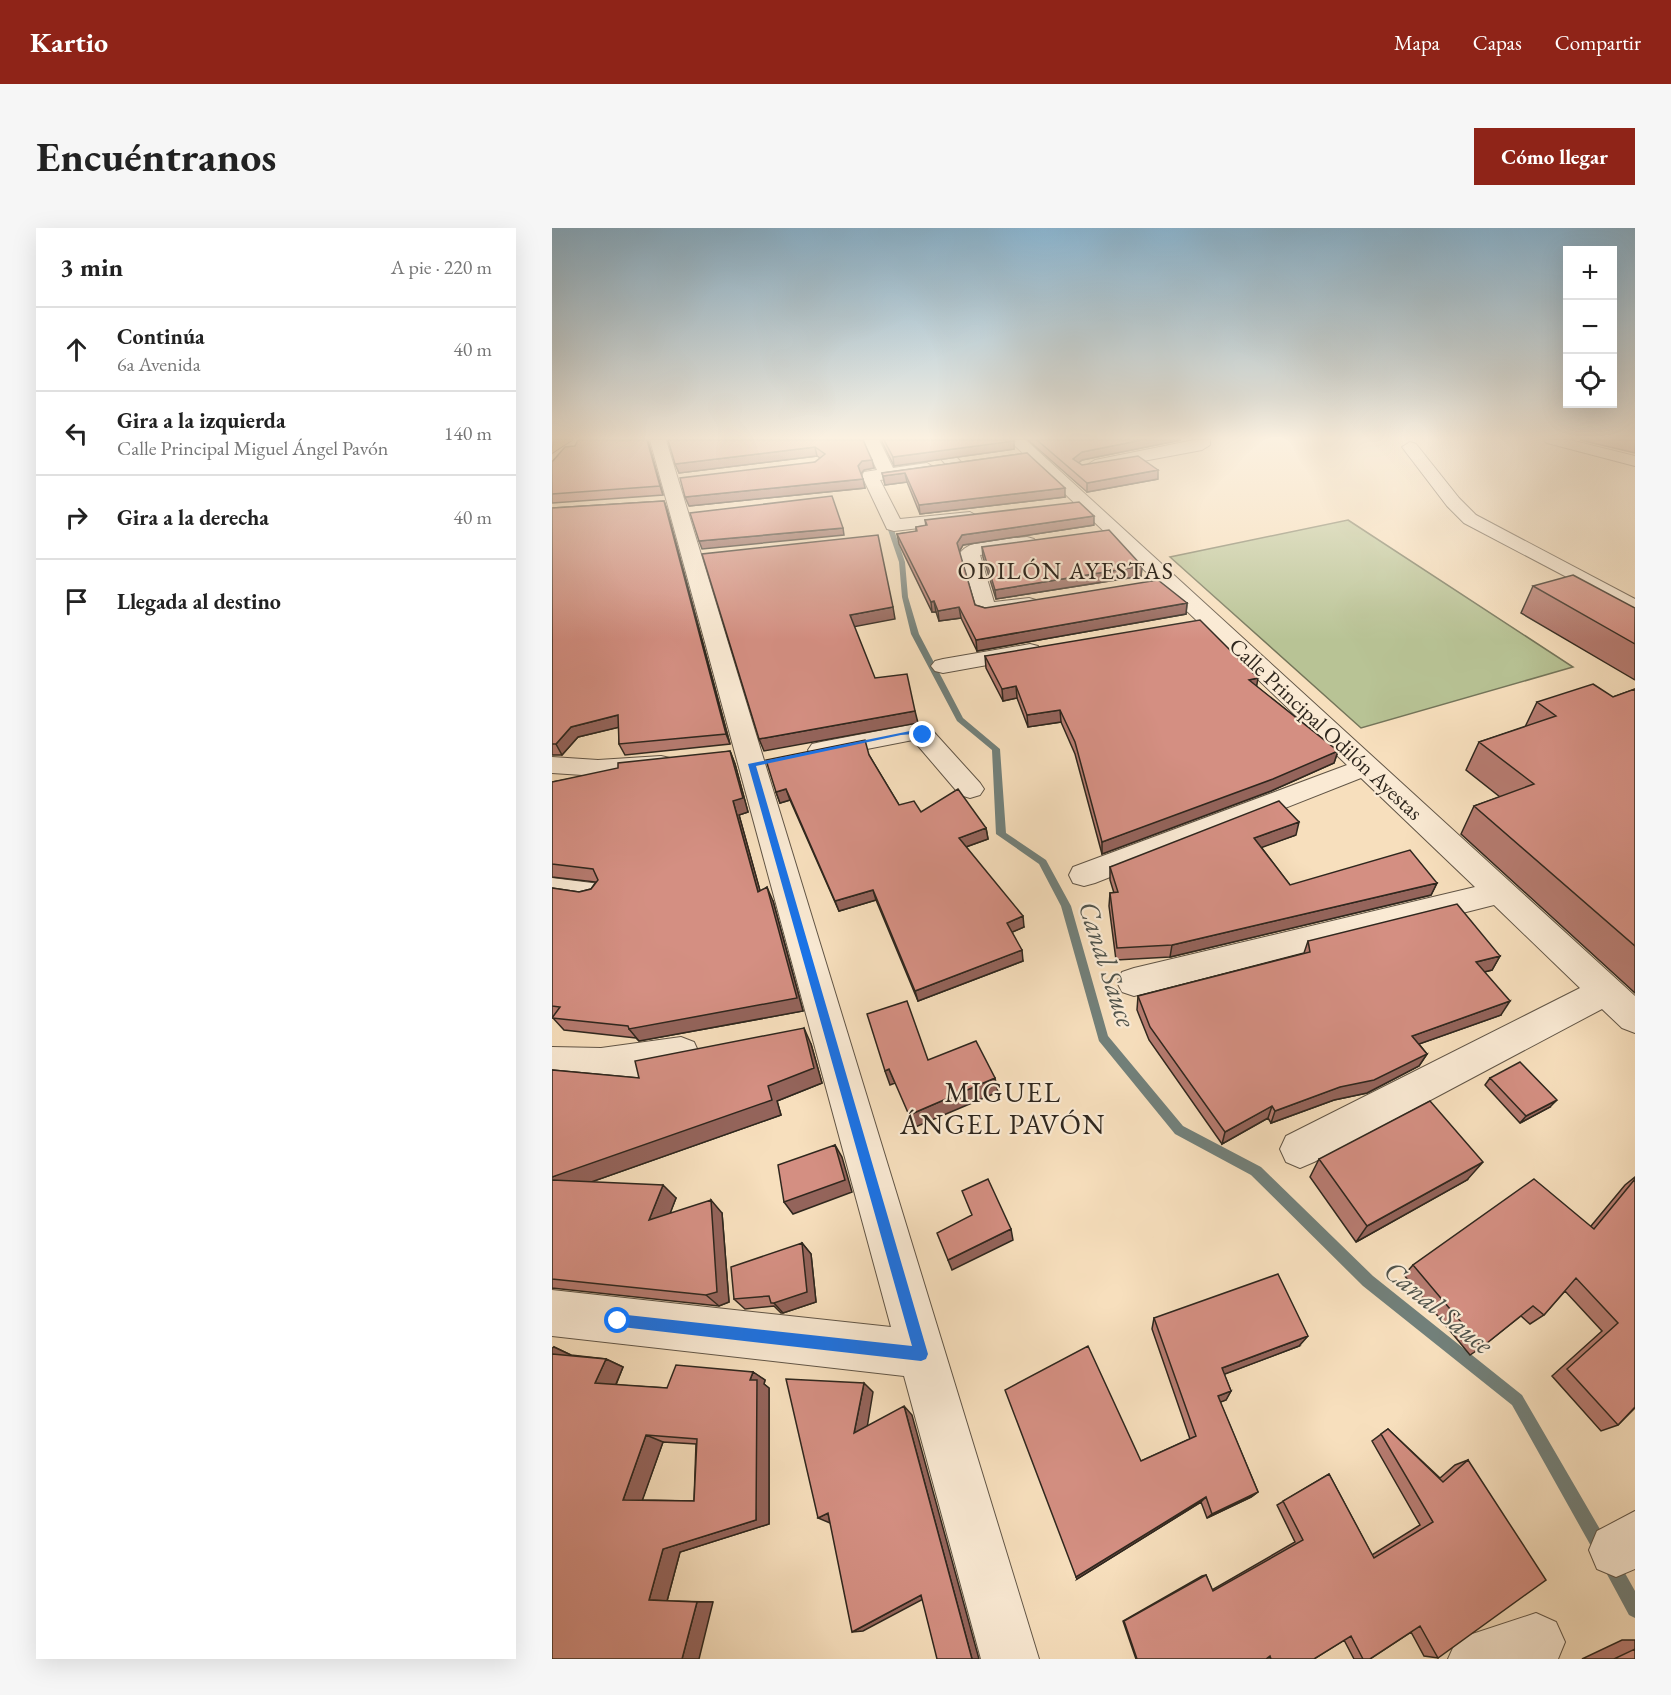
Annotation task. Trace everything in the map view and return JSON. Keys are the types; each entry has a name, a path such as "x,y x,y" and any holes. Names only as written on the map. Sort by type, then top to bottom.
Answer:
{"street":[{"path":"682,507 704,557 760,757 810,1027 921,1354 1010,1659"},
{"path":"885,507 894,525 992,514"},
{"name":"Calle Principal Odilón Ayestas","path":"1075,507 1199,622 1366,766 1635,1018"},
{"path":"1458,507 1470,519 1635,607"},
{"path":"1046,540 977,549 970,553 986,610 1054,600"},
{"path":"943,666 1047,648"},
{"path":"760,757 915,732 923,735 970,789"},
{"path":"552,765 598,768 691,760"},
{"path":"1084,875 1366,766"},
{"path":"552,889 589,892"},
{"path":"1134,982 1501,892"},
{"path":"1299,1149 1606,991"},
{"path":"552,1063 573,1066 614,1064 715,1046"},
{"path":"552,1313 921,1354"},
{"path":"1477,1659 1536,1642"}],"green space":[{"path":"1348,520 1573,667 1361,728 1170,557"}],"building":[{"path":"666,507 726,734 619,744 618,715 571,727 556,744 552,744 552,508"},
{"path":"742,507 836,507 843,528 699,541 690,513"},
{"path":"1038,507 1084,507 1094,516 962,535 957,543 975,605 985,608 1158,580 1187,603 976,640 959,607 938,611 934,601 931,602 897,534 917,531 916,527 927,525 925,520"},
{"path":"1109,530 1142,566 995,590 982,547"},
{"path":"878,535 893,607 850,615 875,678 907,674 915,711 759,739 702,554"},
{"path":"1573,575 1635,608 1635,644 1533,586"},
{"path":"1200,620 1258,678 1249,680 1338,751 1273,779 1102,842 1075,742 1060,710 1027,715 1016,686 1002,689 985,656"},
{"path":"1593,684 1613,697 1635,689 1635,946 1474,806 1534,784 1479,742 1556,716 1537,702"},
{"path":"865,740 869,755 899,805 914,801 921,812 958,789 986,828 959,838 1023,916 1007,923 1022,950 915,991 873,890 835,901 786,789 776,792 766,760"},
{"path":"730,751 743,798 733,801 758,892 767,887 797,998 629,1029 628,1026 552,1018 560,1007 552,1006 552,888 579,892 591,889 598,880 593,869 552,864 552,782 618,768 618,763"},
{"path":"1279,801 1299,822 1254,838 1290,885 1410,850 1437,883 1172,945 1117,948 1110,893 1118,892 1110,867"},
{"path":"1457,904 1500,956 1476,962 1510,1001 1412,1036 1427,1054 1374,1080 1340,1087 1275,1111 1272,1106 1225,1132 1150,1027 1138,996 1310,952 1308,941"},
{"path":"907,1001 928,1060 976,1041 995,1078 909,1115 889,1069 885,1071 867,1014"},
{"path":"804,1028 814,1068 768,1086 772,1100 552,1177 552,1070 639,1078 635,1061"},
{"path":"1520,1062 1557,1100 1526,1116 1490,1078"},
{"path":"1430,1101 1483,1162 1367,1226 1319,1159"},
{"path":"835,1145 845,1180 784,1202 778,1165"},
{"path":"988,1179 1011,1229 948,1260 937,1233 972,1215 962,1191"},
{"path":"1534,1179 1594,1229 1635,1179 1635,1407 1618,1425 1567,1369 1618,1323 1576,1278 1544,1315 1533,1306 1482,1347 1413,1265"},
{"path":"552,1180 663,1185 649,1220 711,1200 717,1292 706,1295 552,1279"},
{"path":"802,1243 807,1292 774,1303 771,1303 769,1296 734,1299 731,1267"},
{"path":"1278,1274 1308,1336 1222,1368 1231,1391 1218,1396 1258,1492 1212,1514 1206,1497 1076,1577 1005,1390 1088,1346 1141,1461 1196,1436 1154,1318"},
{"path":"552,1354 606,1359 595,1383 667,1388 676,1365 753,1372 750,1380 757,1380 756,1520 663,1549 649,1600 697,1602 682,1659 552,1659","holes":["646,1435 697,1439 694,1501 623,1500"]},
{"path":"786,1379 864,1383 854,1433 904,1406 972,1659 937,1659 921,1595 852,1632 828,1513 818,1518"},
{"path":"1388,1429 1443,1482 1468,1460 1546,1580 1438,1658 1420,1626 1370,1659 1363,1659 1351,1636 1314,1659 1271,1659 1270,1656 1266,1659 1137,1659 1124,1621 1206,1575 1213,1591 1303,1540 1283,1501 1329,1474 1374,1558 1433,1522 1381,1434"},
{"path":"1635,1649 1635,1659 1614,1659"}],"waterway":[{"name":"Canal Sauce","path":"887,518 902,562 905,597 915,634 960,719 996,749 1001,834 1043,862 1066,906 1103,1038 1179,1130 1256,1171 1368,1281 1517,1400 1602,1549"},
{"name":"Canal Sauce","path":"1611,1565 1635,1609"}],"district":[{"name":"ODILÓN AYESTAS","path":"1066,570"},
{"name":"MIGUEL ÁNGEL PAVÓN","path":"1003,1108"}],"route":[{"path":"618,1321 921,1354 752,764 901,733 915,732 923,735"}]}
